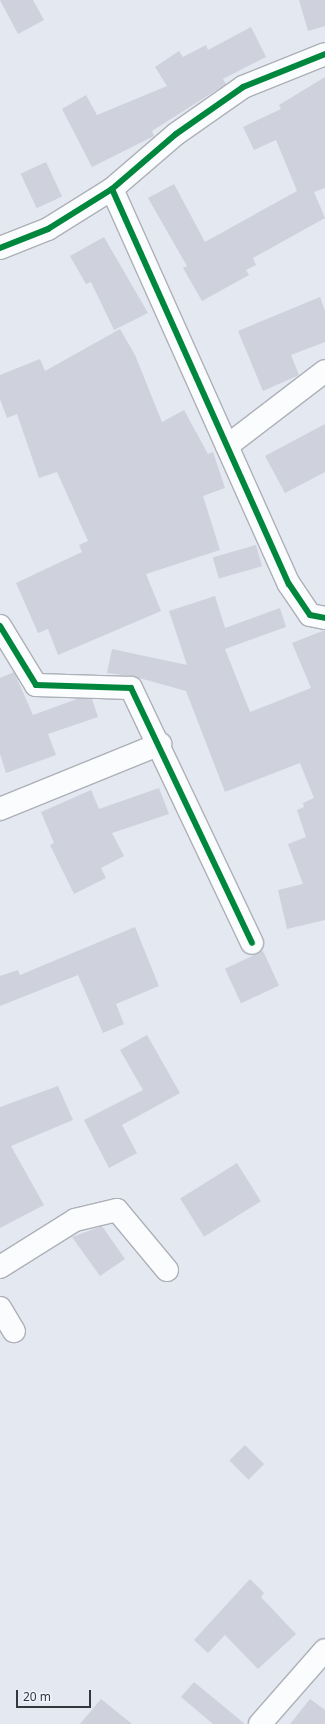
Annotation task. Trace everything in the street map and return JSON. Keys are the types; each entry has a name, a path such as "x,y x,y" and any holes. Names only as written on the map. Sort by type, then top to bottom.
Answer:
{"street":[{"path":"3,241 48,229 112,189 176,134 243,87 325,54"},
{"path":"112,189 289,584 310,615 325,618"},
{"path":"227,446 325,371"},
{"path":"0,626 36,685 131,688 160,744 252,943"},
{"path":"0,809 160,744"},
{"path":"0,1266 75,1220 117,1210 167,1270"},
{"path":"0,1308 14,1331"},
{"path":"260,1724 325,1650"}],"building":[{"path":"0,0 33,0 44,20 18,34"},
{"path":"299,0 325,0 325,26 308,31"},
{"path":"251,27 266,57 223,79 226,84 152,131 154,136 92,167 62,109 86,95 97,115 167,86 155,67 179,51 183,57 206,45 208,50"},
{"path":"325,77 325,188 314,192 325,218 253,258 256,265 246,270 249,275 202,301 183,268 187,266 148,198 174,184 205,242 297,191 276,140 254,150 243,127 281,109 279,105"},
{"path":"46,162 62,196 37,208 21,174"},
{"path":"104,237 148,313 114,330 91,282 86,284 70,256"},
{"path":"320,297 325,311 325,342 291,355 299,375 263,391 238,331"},
{"path":"120,329 135,355 162,422 184,410 208,454 213,452 225,488 203,496 220,550 146,574 161,611 58,655 48,629 38,633 16,583 82,552 79,545 88,541 57,472 39,478 17,414 7,418 0,399 0,375 40,359 45,371"},
{"path":"325,424 325,472 285,493 265,456"},
{"path":"256,545 262,566 219,579 213,557"},
{"path":"215,596 225,628 280,608 286,627 225,649 250,712 311,688 292,643 325,630 325,920 287,929 278,890 303,884 288,844 306,837 297,810 304,807 303,803 314,798 300,763 225,792 186,691 132,676 107,673 112,649 187,665 169,611"},
{"path":"14,672 33,715 77,699 92,699 98,717 48,734 56,755 6,773 0,754 0,678"},
{"path":"159,788 169,814 112,833 124,856 101,868 106,878 74,894 50,845 54,843 41,812 91,790 99,809"},
{"path":"135,927 159,986 116,1004 124,1024 103,1033 78,975 0,1006 0,976 18,970 20,975"},
{"path":"263,951 279,985 241,1003 225,969"},
{"path":"147,1035 180,1093 122,1125 137,1153 109,1168 84,1120 143,1090 120,1050"},
{"path":"58,1086 73,1120 11,1146 44,1205 0,1228 0,1107"},
{"path":"237,1163 261,1201 204,1237 180,1199"},
{"path":"102,1226 125,1259 100,1276 72,1237"},
{"path":"245,1445 264,1464 249,1480 229,1461"},
{"path":"250,1579 264,1593 261,1597 296,1634 258,1669 225,1635 208,1653 194,1640"},
{"path":"194,1682 245,1724 213,1724 181,1697"},
{"path":"101,1699 132,1724 80,1724"},
{"path":"310,1699 325,1710 325,1724 290,1724"}],"cycle path":[{"path":"0,248 48,229 112,189 176,134 243,87 325,54"},
{"path":"112,189 289,584 310,615 325,618"},
{"path":"0,626 36,685 131,688 252,943"}]}
